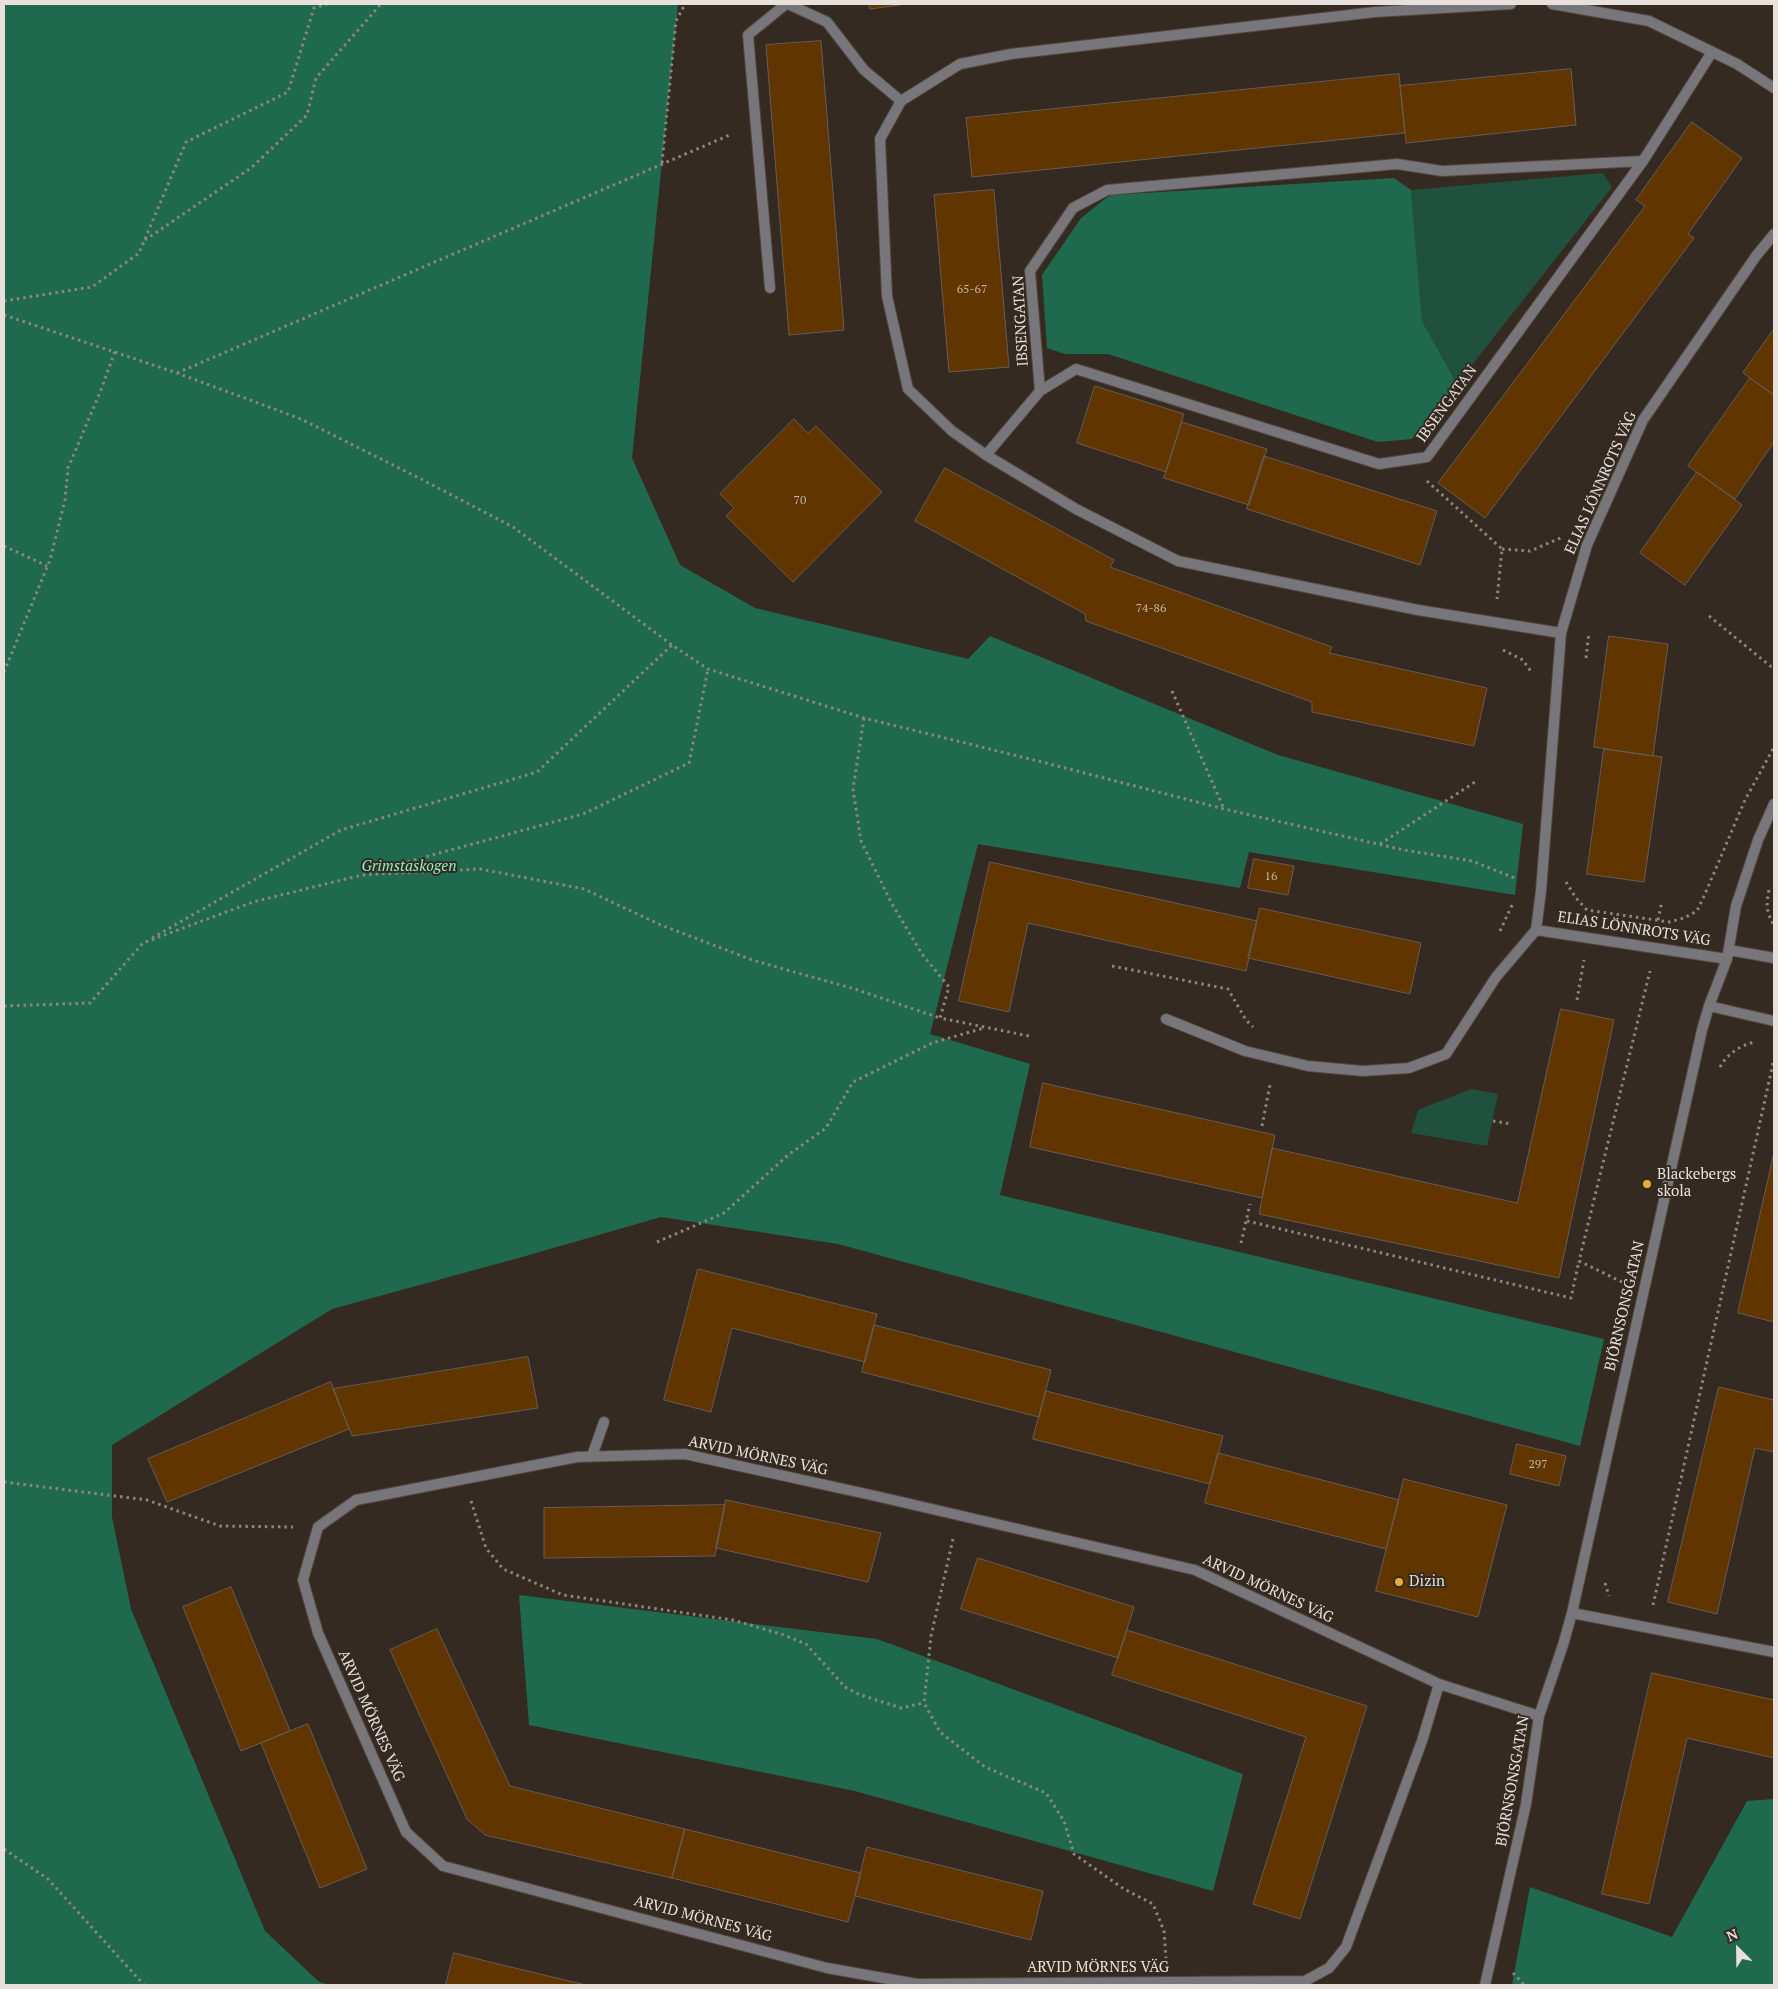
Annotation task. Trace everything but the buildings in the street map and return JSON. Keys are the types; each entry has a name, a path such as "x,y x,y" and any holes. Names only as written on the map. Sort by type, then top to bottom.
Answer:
{"street":[{"path":"770,288 748,35 787,4 828,22 864,70 901,101"},
{"path":"1511,4 1375,8 1011,54 960,64 901,101 880,139 887,296 908,389 952,430 986,455 1076,509 1178,561 1418,610 1561,633"},
{"path":"1552,4 1648,21 1737,64 1774,88"},
{"name":"IBSENGATAN","path":"986,455 1040,391 1076,369 1379,464 1427,457 1643,161 1712,52"},
{"name":"IBSENGATAN","path":"1040,391 1030,271 1073,208 1106,190 1396,164 1442,171 1643,161"},
{"name":"ELIAS LÖNNROTS VÄG","path":"1166,1019 1245,1051 1308,1066 1363,1071 1409,1068 1446,1054 1496,977 1536,930 1541,891 1561,633 1587,546 1643,420 1756,256 1774,234"},
{"name":"BJÖRNSONSGATAN","path":"1485,1985 1526,1804 1539,1716 1572,1613 1709,1006 1728,954 1736,906 1758,840 1774,804"},
{"name":"ELIAS LÖNNROTS VÄG","path":"1536,930 1728,954"},
{"path":"1728,954 1774,958"},
{"path":"1709,1006 1774,1021"},
{"path":"592,1456 604,1422"},
{"name":"ARVID MÖRNES VÄG","path":"1440,1684 1422,1741 1346,1947 1330,1968 1305,1981 917,1984 827,1968 443,1866 406,1832 318,1633 303,1580 318,1527 356,1500 577,1456 686,1454 941,1510 1194,1570 1440,1684 1539,1716"},
{"path":"1572,1613 1774,1652"}],"path":[{"path":"4,301 92,287 139,253 186,142 288,92 314,8 327,4"},
{"path":"144,240 251,168 307,115 316,78 381,4"},
{"path":"662,163 676,21 685,4"},
{"path":"178,373 756,124"},
{"path":"4,315 178,373 301,419 513,527 672,645 708,669 864,718 1224,809 1380,844 1472,861 1520,880 1521,871"},
{"path":"4,672 47,566 65,500 68,468 101,390 115,351"},
{"path":"1403,460 1502,549 1530,551 1598,522"},
{"path":"4,546 47,566"},
{"path":"1495,622 1502,549"},
{"path":"1709,616 1774,669"},
{"path":"1585,663 1590,625"},
{"path":"4,1006 90,1003 143,943 341,830 538,772 672,645"},
{"path":"1498,647 1522,660 1537,680"},
{"path":"143,943 252,902 583,814 689,763 708,669"},
{"path":"1172,691 1224,809"},
{"path":"864,718 853,789 861,841 892,904 922,954 949,987 940,1018"},
{"path":"1564,879 1576,898 1587,910 1669,922 1684,918 1697,911 1745,800 1774,747"},
{"path":"1380,844 1478,780"},
{"path":"362,874 480,869 584,889 661,925 754,961 855,989 940,1018 1028,1036"},
{"path":"1771,885 1766,906 1769,917 1774,924"},
{"path":"1499,933 1515,900"},
{"path":"1658,920 1662,901"},
{"path":"1577,1000 1586,952"},
{"path":"1112,966 1228,989 1246,1020 1256,1030"},
{"path":"1247,1221 1571,1298 1651,966"},
{"path":"657,1242 724,1213 788,1155 826,1128 853,1082 932,1043 985,1028"},
{"path":"1719,1074 1721,1065 1733,1052 1743,1045"},
{"path":"1652,1612 1774,1059"},
{"path":"1262,1126 1270,1085"},
{"path":"1493,1121 1511,1124"},
{"path":"1241,1243 1250,1204"},
{"path":"1579,1261 1624,1283"},
{"path":"4,1482 147,1500 220,1526 318,1527"},
{"path":"471,1500 486,1548 503,1569 563,1595 733,1620 784,1635 806,1644 845,1687 858,1694 901,1708 924,1703"},
{"path":"953,1537 931,1636 924,1703 940,1732 985,1767 1046,1793 1064,1822 1074,1854 1124,1888 1154,1904 1164,1931 1167,1961"},
{"path":"1603,1578 1608,1595 1613,1599"},
{"path":"4,1849 48,1879 144,1985"},
{"path":"1511,1970 1524,1985"}],"green space":[{"name":"Grimstaskogen","path":"4,4 678,4 632,458 680,565 755,608 968,659 990,636 1278,755 1523,824 1515,895 1249,852 1240,888 978,844 930,1034 1030,1064 1000,1195 1604,1339 1580,1446 838,1244 661,1217 332,1309 112,1445 112,1517 131,1609 265,1931 318,1981 328,1985 4,1985"},
{"path":"1603,173 1612,187 1457,384 1422,321 1411,190"},
{"path":"1394,178 1411,190 1422,321 1457,384 1412,439 1378,442 1108,354 1065,354 1047,348 1042,275 1081,218 1110,195"},
{"path":"1471,1089 1498,1094 1487,1146 1411,1133 1418,1110"},
{"path":"519,1595 877,1639 1243,1774 1213,1891 855,1791 529,1725"},
{"path":"1774,1799 1774,1985 1512,1985 1530,1887 1672,1937 1747,1801"}],"place":[{"name":"Blackebergs skola","path":"1647,1184"},
{"name":"Dizin","path":"1399,1582"}]}
